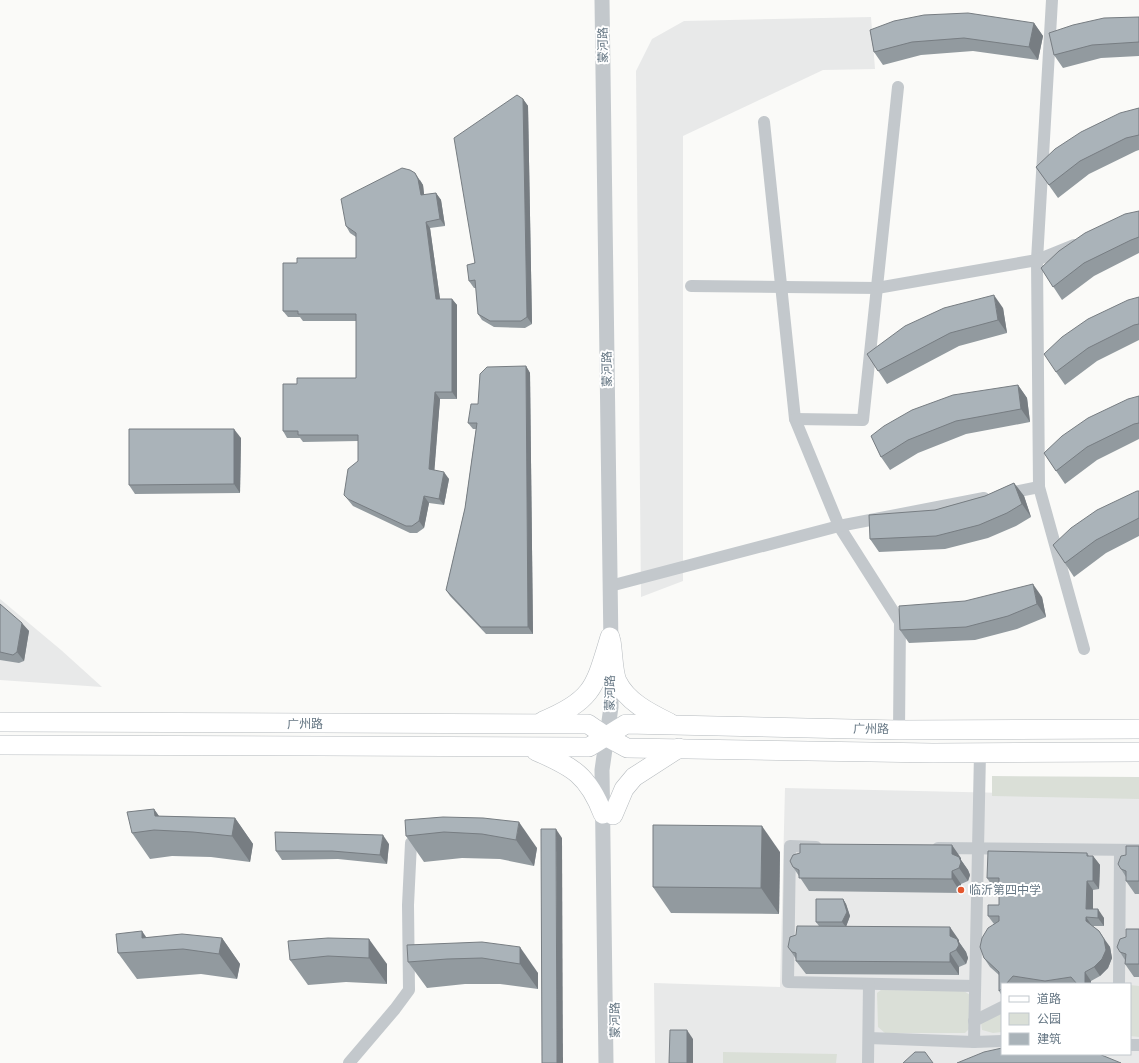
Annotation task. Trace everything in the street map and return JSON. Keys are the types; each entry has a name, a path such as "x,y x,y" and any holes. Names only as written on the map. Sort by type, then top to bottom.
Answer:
{"main road":[{"path":"534,724 565,711 581,700 596,681 610,637"},
{"path":"610,637 617,680 631,700 648,712 673,725"},
{"path":"0,710 69,723"},
{"name":"广州路","path":"0,722 588,724 607,738 627,748 980,753 1139,752"},
{"name":"广州路","path":"0,744 66,746 589,747 607,738 626,724 899,730 1139,729"},
{"path":"0,759 12,754 66,746"},
{"path":"528,748 564,763 583,777 608,815 624,789 634,777 679,748"}],"street":[{"name":"蒙河路","path":"602,0 612,707 607,738 613,770 608,815 606,1063"},
{"path":"1052,0 1037,260 1039,487 1084,649"},
{"path":"795,419 863,420 898,87"},
{"path":"764,122 795,419 839,526 900,622 899,730"},
{"path":"690,286 877,288 1037,260 1088,239"},
{"path":"610,586 839,526 1039,487"},
{"path":"974,1042 980,753"},
{"name":"蒙河路","path":"608,815 615,1063"},
{"path":"349,1063 409,990 408,904 411,843"},
{"path":"829,847 790,846 788,982 975,986"},
{"path":"923,848 1139,850"},
{"path":"1119,983 1120,850"},
{"path":"868,1063 869,984"},
{"path":"974,1021 1001,1007"},
{"path":"869,1038 974,1042 1001,1041"}],"shaded area":[{"path":"871,17 875,69 823,70 683,136 683,581 641,597 636,71 652,39 684,21"},
{"path":"0,599 61,650 102,687 0,680"},
{"name":"临沂第四中学","path":"785,788 1139,796 1139,1063 655,1063 654,983 780,987"}],"green space":[{"path":"992,776 1139,777 1139,799 992,796"},
{"path":"1131,985 1139,986 1139,1037 1131,1036"},
{"path":"881,990 964,991 970,995 970,1028 965,1033 885,1033 878,1027 877,993"},
{"path":"1001,1013 1001,1032 993,1033 982,1030 981,1023"},
{"path":"723,1052 837,1054 836,1063 723,1063"}],"building":[{"path":"968,13 1034,23 1029,47 964,38 912,42 874,52 870,30 894,21 924,15"},
{"path":"1139,17 1139,42 1092,45 1054,55 1049,33 1073,25 1104,18"},
{"path":"517,95 523,99 527,317 521,321 490,321 478,314 475,280 469,281 467,265 475,263 454,138"},
{"path":"1139,108 1139,135 1126,138 1080,161 1049,185 1036,167 1055,149 1081,132 1120,113"},
{"path":"402,168 415,173 418,179 421,195 436,193 440,219 426,222 436,299 452,299 452,392 435,392 429,469 444,472 439,499 424,496 419,521 412,526 406,526 348,499 344,495 348,469 358,461 358,435 298,435 298,431 283,431 283,384 297,384 297,378 356,378 356,314 298,314 298,311 283,311 283,263 297,263 297,258 356,258 356,233 346,226 341,199"},
{"path":"1139,211 1139,237 1084,263 1053,287 1041,268 1059,251 1085,233 1125,214"},
{"path":"994,295 998,320 950,333 878,371 867,354 905,326 944,308"},
{"path":"1139,297 1139,324 1134,325 1088,348 1056,372 1044,354 1062,337 1088,319 1128,300"},
{"path":"526,366 528,627 481,627 446,590 465,508 477,423 468,423 471,404 478,404 480,374 487,367"},
{"path":"1018,385 1021,409 956,421 908,440 881,457 871,436 884,426 912,410 953,395"},
{"path":"1139,396 1139,423 1087,447 1056,471 1044,453 1062,436 1088,418 1128,399"},
{"path":"129,429 234,429 234,484 129,485"},
{"path":"1014,483 1022,504 1007,513 979,525 936,536 870,539 869,515 935,510 985,496"},
{"path":"1139,491 1139,518 1096,540 1065,563 1053,545 1071,528 1097,510"},
{"path":"1033,584 1037,604 1008,616 966,627 900,630 899,606 965,601"},
{"path":"0,604 22,623 17,652 13,655 0,652"},
{"path":"154,809 155,816 235,818 232,836 154,830 132,833 127,812"},
{"path":"443,817 483,818 519,822 516,840 482,834 444,832 406,836 405,820"},
{"path":"653,825 762,826 761,888 653,887"},
{"path":"541,829 556,829 557,1063 542,1063"},
{"path":"275,832 383,835 380,855 332,851 276,851"},
{"path":"800,844 952,845 952,854 959,857 961,862 959,868 952,871 952,879 799,878 799,870 793,867 790,861 793,855 800,853"},
{"path":"1126,846 1139,846 1139,881 1126,881 1126,871 1121,869 1118,864 1121,856 1126,855"},
{"path":"988,851 1087,853 1087,856 1093,856 1093,881 1087,881 1086,909 1098,909 1098,918 1086,917 1086,921 1099,931 1104,939 1106,950 1102,959 1094,967 1085,972 1085,983 1076,983 1071,977 1045,981 1013,976 1007,983 1001,983 1001,989 999,991 999,972 984,958 980,947 982,938 988,928 999,921 999,916 988,916 988,905 999,905 999,878 987,878"},
{"path":"816,899 843,899 847,912 842,922 816,922"},
{"path":"797,926 950,927 950,936 957,939 959,945 956,950 950,953 950,962 796,961 796,953 792,952 788,947 790,937 796,935"},
{"path":"1126,929 1139,929 1139,964 1125,964 1126,954 1120,952 1117,947 1120,939 1126,937"},
{"path":"142,931 142,938 182,934 222,938 219,954 183,949 118,953 116,934"},
{"path":"328,938 369,939 369,958 328,956 290,960 288,941"},
{"path":"482,942 520,947 520,964 482,958 408,962 407,945"},
{"path":"670,1030 687,1030 687,1063 669,1063"},
{"path":"1001,1048 1001,1055 1101,1055 1121,1063 957,1063 984,1052"},
{"path":"915,1052 925,1052 933,1063 903,1063"}],"place":[{"name":"临沂第四中学","path":"961,890"}]}
